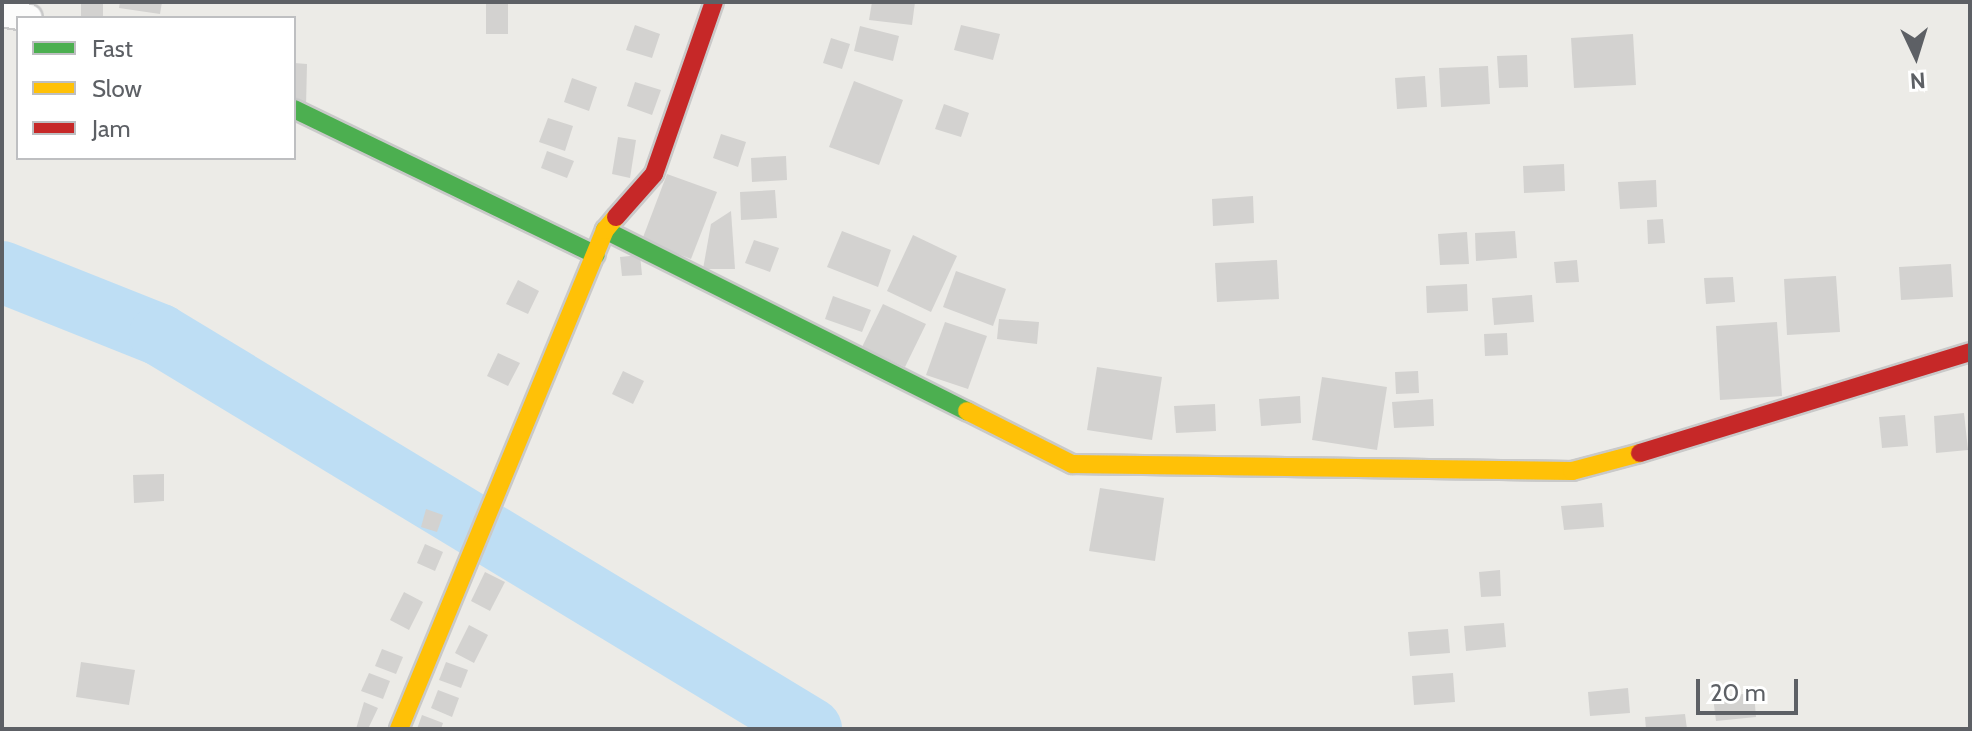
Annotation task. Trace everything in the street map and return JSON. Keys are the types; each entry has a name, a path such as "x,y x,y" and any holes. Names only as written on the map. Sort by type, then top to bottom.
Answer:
{"street":[{"path":"399,729 605,230 654,174 714,2"},
{"path":"296,110 596,255"},
{"path":"605,230 1072,464 1572,471 1744,425 1970,352"}],"building":[{"path":"81,2 103,2 103,16 81,16"},
{"path":"120,2 162,2 160,14 119,8"},
{"path":"486,2 508,2 508,34 486,34"},
{"path":"872,2 915,2 912,25 869,20"},
{"path":"635,25 660,34 652,58 626,50"},
{"path":"961,25 1000,34 993,60 954,50"},
{"path":"860,26 899,36 893,61 854,51"},
{"path":"1633,34 1636,85 1574,88 1571,38"},
{"path":"831,38 850,44 842,69 823,63"},
{"path":"1527,55 1528,87 1499,88 1497,56"},
{"path":"296,63 307,64 306,107 296,107"},
{"path":"1488,66 1490,104 1441,107 1439,68"},
{"path":"1425,76 1427,107 1397,109 1395,78"},
{"path":"572,78 597,87 589,111 564,102"},
{"path":"854,81 903,100 879,165 829,147"},
{"path":"635,82 661,90 652,115 627,106"},
{"path":"944,104 969,113 961,137 935,129"},
{"path":"548,118 573,126 565,151 539,142"},
{"path":"721,134 746,142 738,167 713,158"},
{"path":"618,137 636,140 630,178 612,174"},
{"path":"547,151 574,161 567,178 541,168"},
{"path":"786,156 787,180 752,182 751,158"},
{"path":"1564,164 1565,191 1524,193 1523,166"},
{"path":"667,174 717,192 691,259 642,240"},
{"path":"1656,180 1657,207 1620,209 1618,182"},
{"path":"775,190 777,218 741,220 740,192"},
{"path":"1253,196 1254,223 1213,226 1212,199"},
{"path":"731,211 735,269 703,269 711,224"},
{"path":"1663,219 1665,243 1648,244 1647,220"},
{"path":"842,231 891,250 878,287 827,267"},
{"path":"1515,231 1517,258 1476,261 1475,233"},
{"path":"1467,232 1469,264 1440,265 1438,234"},
{"path":"913,235 957,256 931,312 887,291"},
{"path":"754,240 779,248 770,272 745,263"},
{"path":"640,255 642,275 622,276 620,257"},
{"path":"1277,260 1279,299 1217,302 1215,263"},
{"path":"1577,260 1579,282 1556,283 1554,262"},
{"path":"1951,264 1953,297 1901,300 1899,267"},
{"path":"956,271 1006,289 993,326 943,307"},
{"path":"1836,276 1840,332 1787,335 1784,279"},
{"path":"1733,277 1735,302 1706,304 1704,278"},
{"path":"518,280 539,291 528,314 506,304"},
{"path":"1467,284 1468,311 1427,313 1426,286"},
{"path":"1532,295 1534,322 1494,325 1492,298"},
{"path":"833,296 871,310 862,332 825,319"},
{"path":"883,304 926,324 905,367 862,347"},
{"path":"999,319 1039,322 1037,344 997,339"},
{"path":"945,322 987,336 968,389 926,375"},
{"path":"1777,322 1782,396 1720,400 1716,326"},
{"path":"1507,333 1508,355 1485,356 1484,334"},
{"path":"498,353 520,363 508,386 487,376"},
{"path":"1097,367 1162,377 1152,440 1087,430"},
{"path":"623,371 644,381 633,404 612,394"},
{"path":"1418,371 1419,393 1396,394 1395,372"},
{"path":"1322,377 1387,387 1377,450 1312,440"},
{"path":"1300,396 1301,423 1261,426 1259,399"},
{"path":"1433,399 1434,426 1394,428 1392,402"},
{"path":"1215,404 1216,431 1176,433 1174,406"},
{"path":"1964,413 1968,450 1936,453 1934,416"},
{"path":"1905,415 1908,446 1882,448 1879,417"},
{"path":"164,474 164,501 134,503 133,475"},
{"path":"1100,488 1164,498 1155,561 1089,551"},
{"path":"1602,503 1604,527 1564,530 1561,506"},
{"path":"426,509 443,515 437,532 421,527"},
{"path":"425,544 443,552 435,571 417,563"},
{"path":"1500,570 1501,596 1481,597 1479,572"},
{"path":"485,572 505,582 490,611 471,601"},
{"path":"404,592 423,602 409,630 390,620"},
{"path":"1504,623 1506,647 1466,651 1464,626"},
{"path":"469,625 488,635 474,663 455,653"},
{"path":"1448,629 1450,653 1410,656 1408,632"},
{"path":"382,649 403,657 396,674 375,666"},
{"path":"81,662 135,670 129,705 76,697"},
{"path":"446,662 468,670 461,688 439,680"},
{"path":"369,673 390,681 383,699 361,691"},
{"path":"1453,673 1455,702 1414,705 1412,676"},
{"path":"1628,688 1630,713 1590,716 1588,692"},
{"path":"438,690 459,698 452,717 431,708"},
{"path":"1754,693 1756,717 1716,721 1713,697"},
{"path":"364,702 378,708 368,729 356,729"},
{"path":"1685,714 1687,729 1646,729 1645,717"},
{"path":"422,715 443,723 441,729 417,729"}],"waterway":[{"path":"2,272 160,335 811,729"}],"traffic: fast":[{"path":"296,110 596,255"},
{"path":"605,230 967,411"}],"traffic: slow":[{"path":"399,729 605,230 616,217"},
{"path":"967,411 1072,464 1572,471 1640,453"}],"traffic: jam":[{"path":"616,217 654,174 714,2"},
{"path":"1640,453 1970,352"}]}
